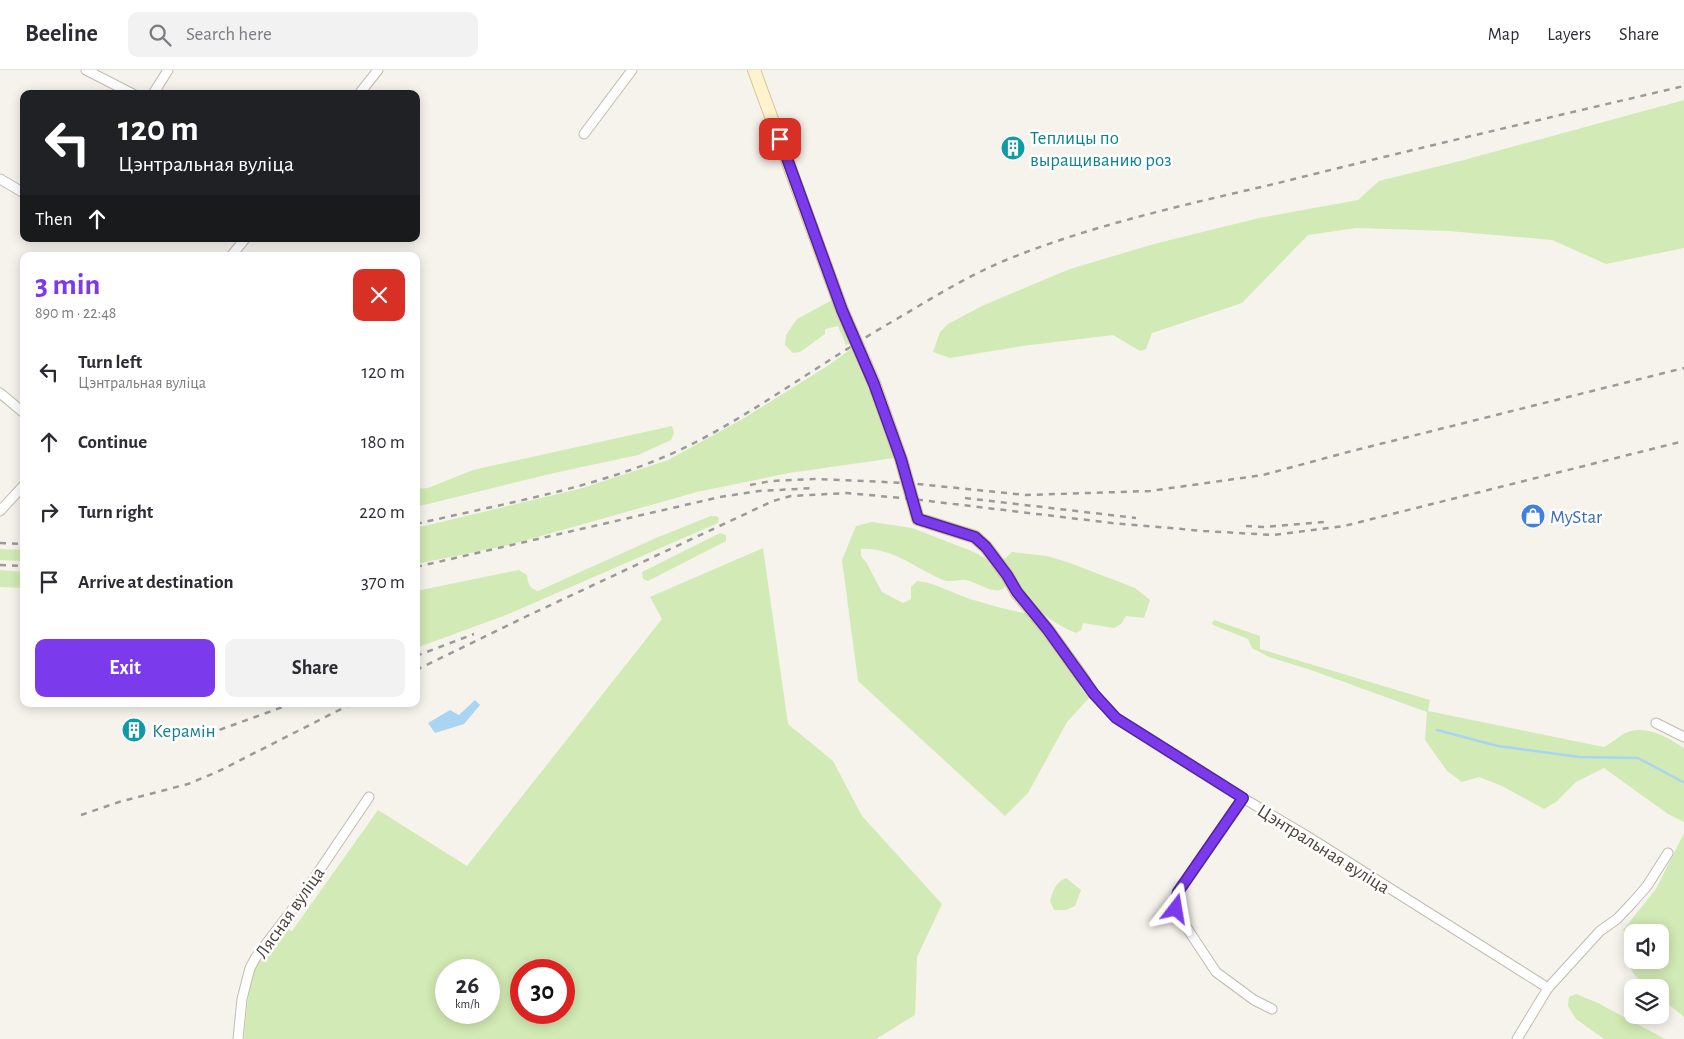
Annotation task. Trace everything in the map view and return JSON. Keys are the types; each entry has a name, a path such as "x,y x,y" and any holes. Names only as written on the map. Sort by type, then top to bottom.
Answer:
{"street":[{"path":"86,70 125,90"},
{"path":"156,90 168,70"},
{"path":"362,90 378,70"},
{"path":"584,134 632,70"},
{"path":"754,70 842,310 874,384 901,459 918,519 975,537 982,542 1007,575 1017,592 1048,630 1084,680"},
{"path":"0,179 20,192"},
{"path":"234,252 243,242"},
{"path":"0,393 20,410"},
{"path":"0,511 20,489"},
{"name":"Цэнтральная вуліца","path":"1084,680 1116,718 1548,988"},
{"path":"1656,722 1684,738"},
{"name":"Лясная вуліца","path":"238,1039 242,999 250,968 256,957 308,888 369,797"},
{"path":"1243,798 1178,892 1175,901 1179,916 1216,972 1254,1000 1272,1009"},
{"path":"1517,1039 1548,988 1600,931 1617,919 1633,902 1668,853"}],"green space":[{"path":"1684,100 1684,248 1606,264 1552,240 1449,231 1356,228 1308,235 1242,303 1152,333 1146,349 1140,351 1113,335 1022,346 950,358 933,352 940,332 948,324 984,305 1070,269 1154,244 1259,218 1358,200 1379,181 1464,160"},
{"path":"834,299 853,342 846,345 838,326 825,329 825,334 800,352 793,353 785,345 786,335 797,319"},
{"path":"855,346 894,458 789,473 697,492 509,545 420,563 420,527 583,488 668,460 741,420 829,365"},
{"path":"672,426 674,433 671,440 638,455 554,473 420,506 420,489 428,488 473,470"},
{"path":"711,516 719,518 718,523 506,615 420,647 420,590 519,570 527,575 531,587 538,591 656,538"},
{"path":"872,522 912,528 974,552 986,559 1006,583 1004,588 994,590 966,580 946,581 883,551 861,549 861,556 882,592 903,603 911,599 911,587 917,581 932,584 983,603 1028,614 1089,698 1067,722 1028,793 1005,816 858,681 842,560 856,526"},
{"path":"720,533 726,535 726,541 648,581 643,579 642,572"},
{"path":"763,548 788,724 833,761 862,816 942,904 917,957 915,1015 876,1039 244,1039 249,986 254,967 283,927 292,931 378,810 467,866 662,619 650,597"},
{"path":"0,549 20,550 20,561 0,560"},
{"path":"1012,552 1047,556 1135,588 1150,600 1144,618 1126,616 1121,624 1114,628 1083,623 1081,630 1076,633 1063,627 1042,612 1017,583 1003,560"},
{"path":"0,570 20,572 20,588 0,587"},
{"path":"1214,620 1260,636 1260,649 1430,700 1428,711 1604,747 1622,735 1636,730 1651,731 1658,734 1684,748 1684,822 1668,814 1604,768 1576,782 1556,802 1544,809 1502,786 1479,777 1462,782 1447,771 1425,740 1427,712 1269,657 1252,648 1248,639 1213,625"},
{"path":"1684,833 1684,1017 1669,1004 1669,979 1638,979 1632,969 1669,969 1669,924 1628,924 1656,889"},
{"path":"1066,878 1081,890 1075,906 1066,910 1054,910 1050,901 1052,893 1055,887"},
{"path":"1576,994 1598,1003 1624,1017 1624,1024 1637,1024 1665,1039 1604,1039 1576,1019 1568,1006 1569,997"}],"water":[{"path":"475,700 480,705 464,724 435,733 428,723 450,710 459,715"}],"waterway":[{"path":"1437,730 1498,746 1579,757 1638,758 1683,782"}],"railway":[{"path":"420,523 559,491 629,470 663,457 696,442 736,420 869,335 953,286 995,265 1072,236 1172,208 1684,86"},
{"path":"750,485 771,481 814,479 908,483 1026,495 1150,491 1263,475 1684,368"},
{"path":"420,668 773,501 791,496 847,493 1112,523 1273,535 1344,526 1684,441"},
{"path":"420,566 720,497 759,491 815,488"},
{"path":"965,498 1136,518"},
{"path":"1246,526 1264,527 1325,522"},
{"path":"0,543 20,544"},
{"path":"0,565 20,566"},
{"path":"420,654 474,634"},
{"path":"197,738 283,707"},
{"path":"81,815 119,802 188,784 217,772 345,707"}],"place":[{"name":"Теплицы по выращиванию роз","path":"1013,148"},
{"name":"MyStar","path":"1533,516"},
{"name":"Керамін","path":"134,730"}],"route":[{"path":"780,139 842,310 858,342 874,384 901,459 918,519 975,537 982,542 1094,694 1116,718 1243,798 1178,892 1175,901 1176,909"}]}
